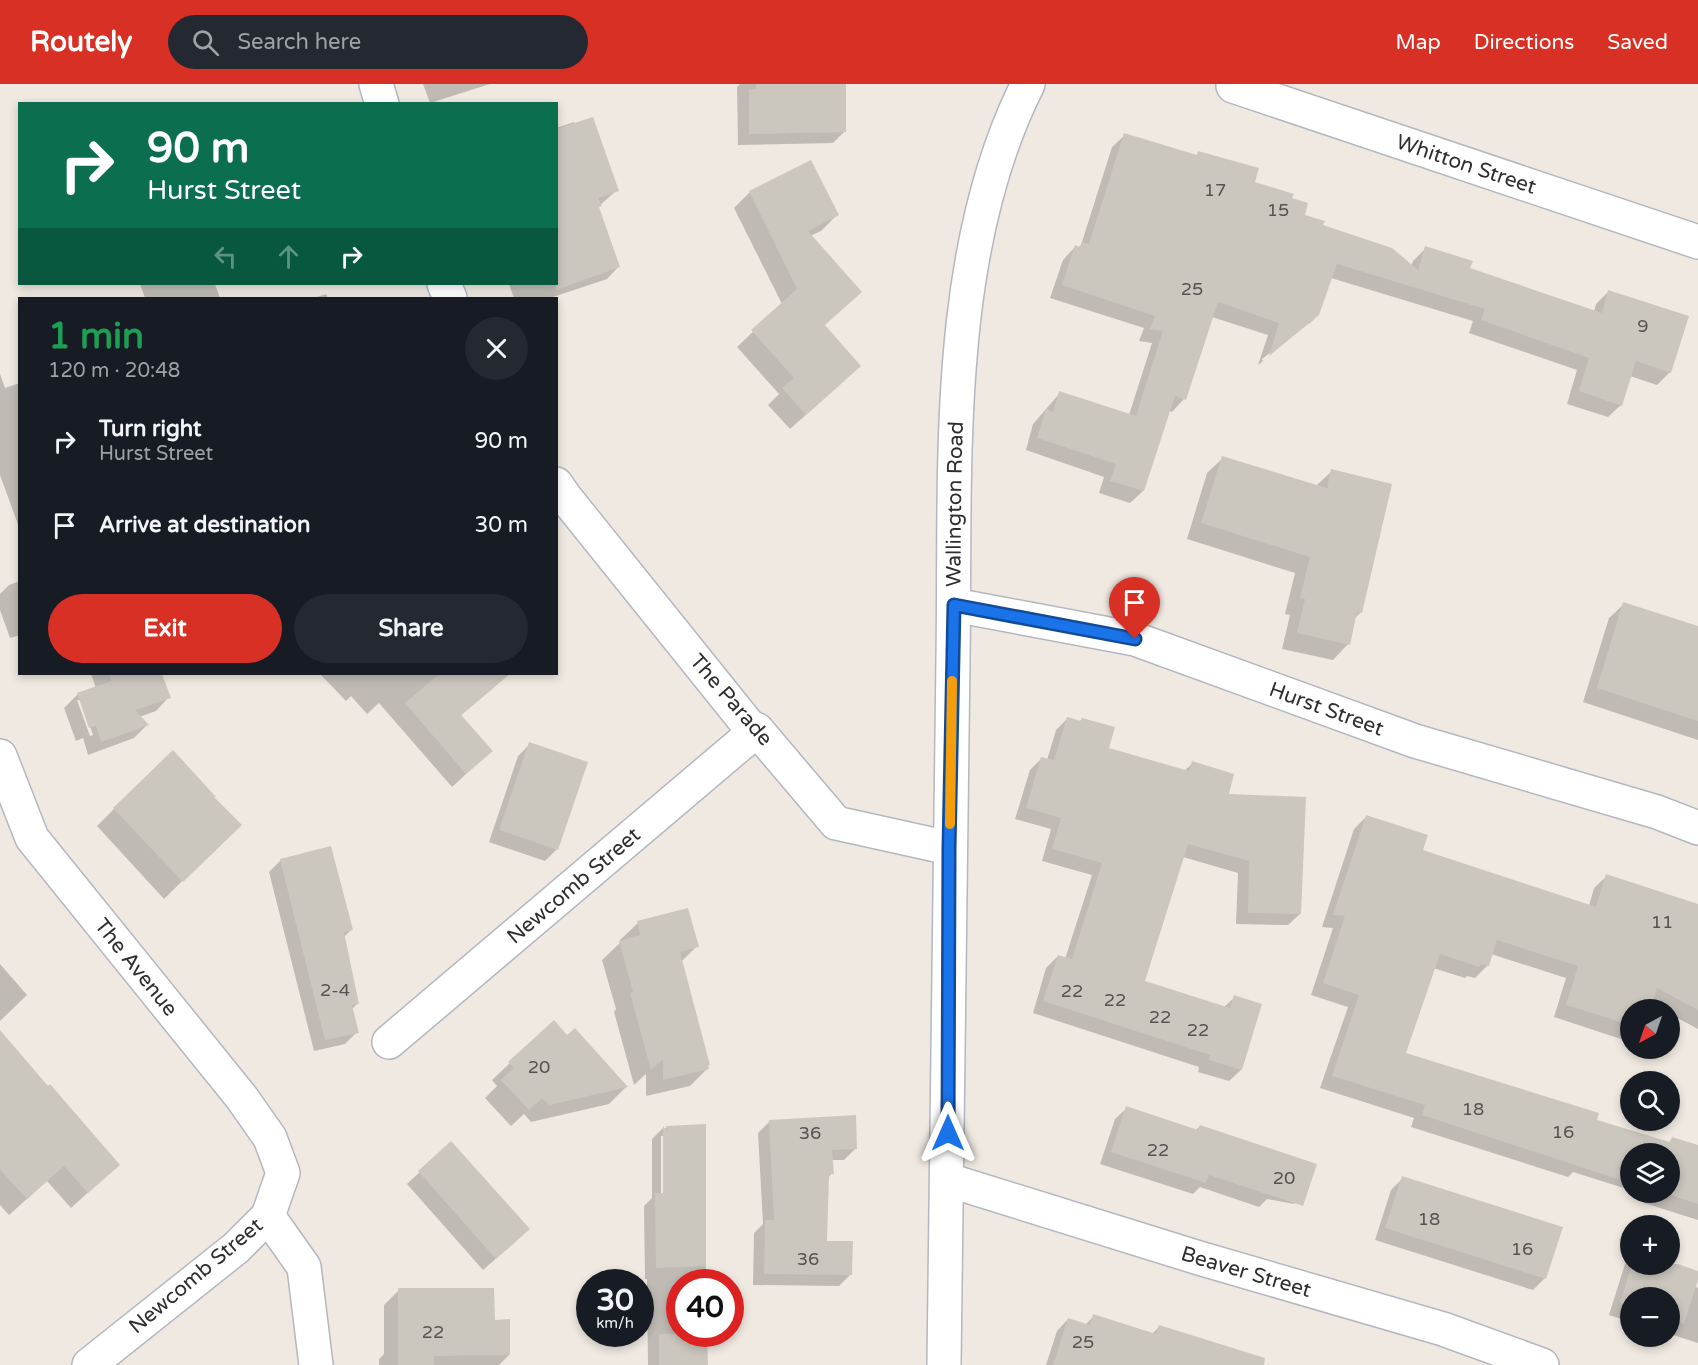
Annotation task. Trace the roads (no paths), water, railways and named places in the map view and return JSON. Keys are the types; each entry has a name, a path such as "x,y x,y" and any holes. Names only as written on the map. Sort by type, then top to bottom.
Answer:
{"street":[{"path":"376,84 381,102"},
{"name":"Wallington Road","path":"944,1365 948,1180 949,848 957,394 969,277 992,173 1017,105 1028,84"},
{"name":"Whitton Street","path":"1233,86 1698,242"},
{"name":"The Parade","path":"558,487 749,726 757,730 836,823 949,848"},
{"name":"Hurst Street","path":"954,605 1135,639 1415,741 1657,812 1698,828"},
{"name":"Newcomb Street","path":"388,1042 757,730"},
{"name":"The Avenue","path":"0,756 32,838 242,1098 270,1138 283,1173"},
{"name":"Newcomb Street","path":"89,1365 236,1248 268,1216 283,1173"},
{"name":"Beaver Street","path":"948,1180 1199,1258 1443,1329 1542,1365"},
{"path":"268,1216 304,1267 316,1365"}]}
